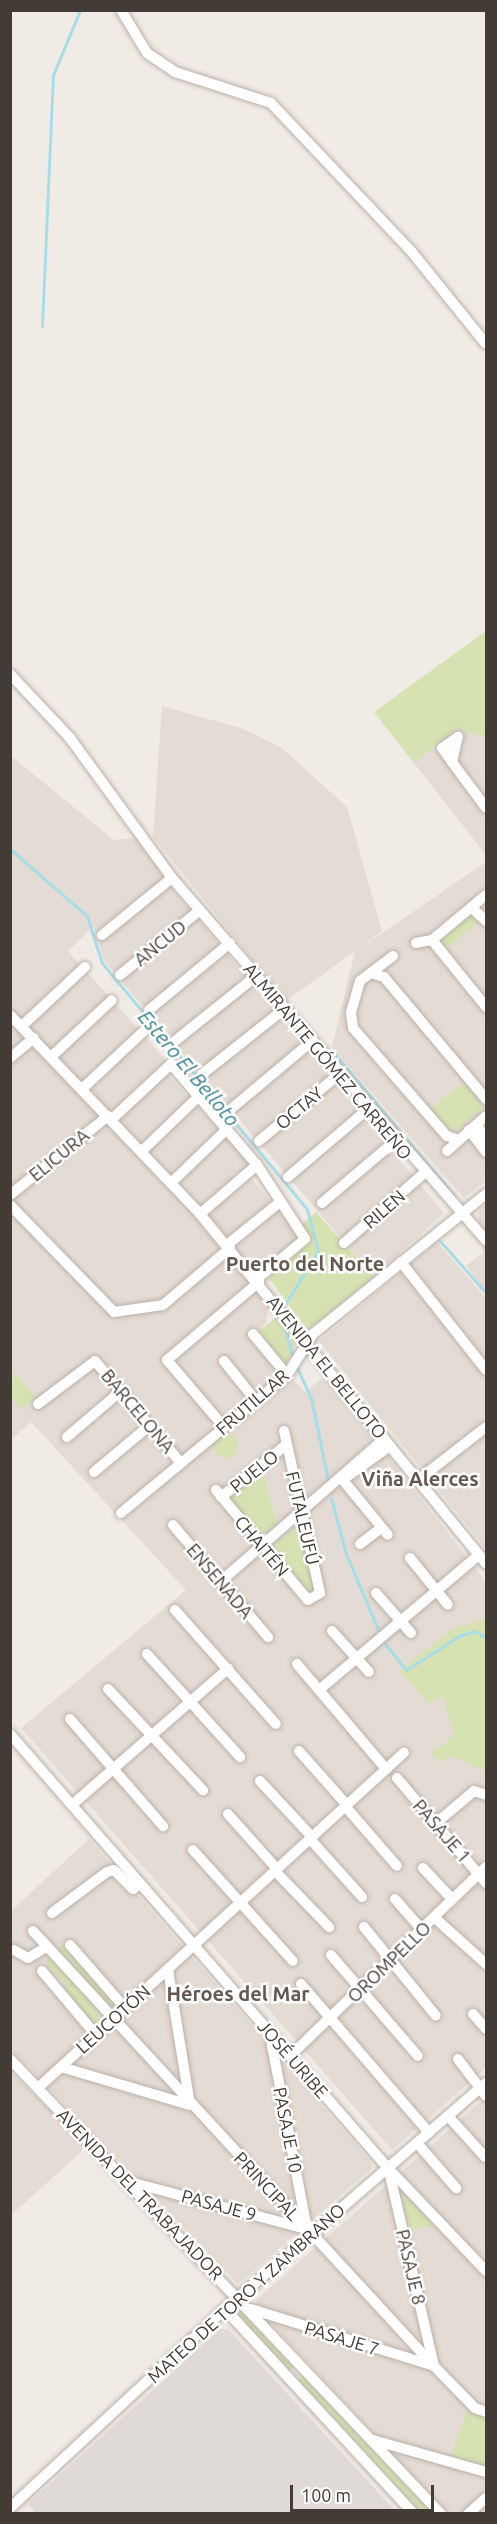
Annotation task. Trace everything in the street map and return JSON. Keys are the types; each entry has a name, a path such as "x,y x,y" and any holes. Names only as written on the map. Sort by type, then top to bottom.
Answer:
{"street":[{"path":"121,10 147,53 175,72 272,103 411,251 486,344"},
{"name":"ALMIRANTE GÓMEZ CARREÑO","path":"10,674 70,738 172,878 230,943 283,1010 460,1216 486,1240"},
{"path":"452,762 460,739 455,737 441,748 486,808"},
{"path":"102,934 172,878"},
{"path":"416,943 432,940 473,909 486,895"},
{"path":"473,909 486,921"},
{"name":"ANCUD","path":"120,975 201,910"},
{"path":"432,940 486,1007"},
{"path":"148,1010 230,943"},
{"path":"393,956 374,974 360,981 351,1020 447,1136 457,1139"},
{"path":"16,1019 85,967"},
{"path":"374,974 384,977 486,1099"},
{"path":"175,1041 256,976"},
{"path":"51,1057 112,1000"},
{"path":"201,1075 283,1010"},
{"name":"AVENIDA EL BELLOTO","path":"16,1019 143,1150 258,1280 486,1564"},
{"path":"82,1089 144,1031"},
{"path":"10,1058 34,1038"},
{"path":"231,1109 312,1041"},
{"name":"ELICURA","path":"10,1195 110,1118 171,1064 197,1098"},
{"name":"OCTAY","path":"259,1141 339,1074"},
{"path":"143,1150 197,1098 257,1165 305,1239 167,1360 224,1427"},
{"path":"288,1177 368,1110"},
{"path":"447,1151 457,1139 486,1116"},
{"path":"473,1128 486,1138"},
{"path":"473,1128 486,1152"},
{"path":"172,1182 226,1131"},
{"path":"322,1203 395,1141"},
{"path":"200,1214 257,1165"},
{"name":"RILEN","path":"344,1243 423,1174"},
{"name":"FRUTILLAR","path":"121,1513 256,1401 292,1367 308,1342 401,1262 486,1194"},
{"path":"10,1205 114,1312 163,1305 280,1202"},
{"path":"401,1262 486,1370"},
{"path":"253,1334 292,1367"},
{"name":"BARCELONA","path":"38,1404 94,1360 122,1390 181,1463"},
{"path":"224,1361 256,1401"},
{"path":"67,1437 122,1390"},
{"path":"94,1472 150,1425"},
{"path":"418,1480 486,1426"},
{"name":"FUTALEUFÚ","path":"284,1431 320,1593 310,1601"},
{"path":"220,1581 387,1442"},
{"name":"PUELO","path":"218,1494 286,1445"},
{"path":"342,1479 384,1531 360,1544"},
{"name":"CHAITÉN","path":"218,1494 310,1601"},
{"name":"ENSENADA","path":"173,1525 268,1637"},
{"path":"318,1690 479,1555"},
{"path":"410,1558 448,1605"},
{"path":"376,1593 411,1633"},
{"path":"175,1610 276,1724"},
{"path":"332,1631 369,1672"},
{"path":"147,1654 240,1757"},
{"path":"297,1664 386,1769"},
{"path":"73,1804 228,1669"},
{"path":"108,1689 203,1790"},
{"path":"70,1719 163,1826"},
{"name":"JOSÉ URIBE","path":"10,1734 388,2168 486,2271"},
{"path":"299,1751 397,1866"},
{"name":"LEUCOTÓN","path":"39,2087 404,1753"},
{"name":"PASAJE 1","path":"397,1778 435,1824 484,1875"},
{"path":"260,1781 362,1897"},
{"path":"435,1824 474,1791 486,1795"},
{"path":"228,1815 329,1927"},
{"path":"193,1850 293,1960"},
{"path":"423,1868 450,1897"},
{"path":"52,1913 107,1872 114,1870 133,1889 140,1884"},
{"name":"OROMPELLO","path":"290,2056 392,1962 435,1918 450,1897 484,1875"},
{"path":"395,1899 423,1931"},
{"path":"435,1918 486,1965"},
{"path":"364,1928 436,2016"},
{"name":"PRINCIPAL","path":"33,1931 111,2021 434,2366 475,2408 486,2412"},
{"path":"24,1942 12,1951 28,1958 50,1950"},
{"path":"69,1945 125,2008"},
{"path":"331,1955 417,2056"},
{"path":"61,2067 190,2105 168,1969"},
{"path":"42,1971 96,2035"},
{"path":"301,1984 429,2133"},
{"path":"473,2014 486,2029"},
{"name":"PASAJE 10","path":"269,2031 310,2231"},
{"path":"458,2059 484,2089"},
{"name":"AVENIDA DEL TRABAJADOR","path":"11,2061 130,2182 441,2514"},
{"name":"MATEO DE TORO Y ZAMBRANO","path":"14,2508 310,2231 448,2116 484,2089"},
{"path":"448,2116 485,2157"},
{"path":"417,2143 456,2188"},
{"name":"PASAJE 8","path":"388,2168 434,2366"},
{"name":"PASAJE 9","path":"130,2182 310,2231"},
{"path":"225,2309 414,2514"},
{"name":"PASAJE 7","path":"250,2309 434,2366"},
{"path":"289,2379 303,2367"},
{"path":"373,2440 486,2472"},
{"path":"468,2514 486,2498"}],"shaded area":[{"path":"162,706 244,729 282,748 347,807 382,931 360,948 486,862 486,1181 464,1198 332,1047 355,951 286,1001 153,837"},
{"path":"456,729 486,737 486,855 414,763"},
{"path":"11,756 114,840 140,838 165,869 170,886 444,1213 374,1277 104,961 94,926 68,951 165,1059 167,1074 251,1165 249,1176 302,1238 250,1282 268,1306 267,1322 259,1331 255,1327 248,1333 305,1392 325,1376 486,1582 486,1788 478,1786 486,1795 486,2068 392,2150 21,1728 186,1590 31,1422 11,1440"},
{"path":"486,1205 486,1292 466,1266 483,1253 478,1212"},
{"path":"437,1242 486,1298 486,1549 319,1341"},
{"path":"89,1839 371,2162 372,2168 238,2284 11,2049 11,1911"},
{"path":"10,2071 87,2147 11,2215 10,2215"},
{"path":"486,2097 486,2513 448,2513 256,2307 257,2299"},
{"path":"220,2329 228,2329 397,2513 35,2513 28,2504"}],"green space":[{"path":"486,631 486,737 456,729 414,763 374,712"},
{"path":"472,912 482,920 444,950 437,937"},
{"path":"464,1082 484,1107 449,1135 429,1110"},
{"path":"316,1212 374,1277 308,1331 269,1278 310,1240 300,1226"},
{"path":"279,1315 298,1340 285,1366 259,1331"},
{"path":"13,1371 36,1398 21,1410 11,1398"},
{"path":"226,1434 235,1437 238,1446 235,1455 226,1458 217,1455 214,1446 217,1437"},
{"path":"263,1473 277,1523 260,1536 230,1498"},
{"path":"299,1524 315,1591 308,1595 270,1548"},
{"path":"486,1618 486,1771 452,1756 441,1762 431,1754 454,1735 443,1696 430,1704 399,1671 452,1629"},
{"path":"64,1943 116,2002 113,2009 57,1950"},
{"path":"50,1957 96,2009 100,2022 95,2026 63,1989 66,1985 45,1961"},
{"path":"400,2191 434,2225 411,2230"},
{"path":"237,2306 295,2364 293,2368 289,2371 236,2313"},
{"path":"305,2374 435,2513 421,2513 298,2380"},
{"path":"468,2407 486,2417 486,2468 451,2459"}],"waterway":[{"path":"42,326 53,75 80,10"},
{"name":"Estero El Belloto","path":"10,849 87,916 102,963 307,1209 318,1251 286,1303"},
{"path":"335,1054 455,1197"},
{"path":"440,1241 486,1293"},
{"name":"Estero El Belloto","path":"283,1321 293,1359"},
{"name":"Estero El Belloto","path":"296,1365 311,1398 328,1480"},
{"name":"Estero El Belloto","path":"331,1498 346,1554 380,1634"},
{"name":"Estero El Belloto","path":"382,1640 406,1670 459,1636 474,1631 486,1637"}],"district":[{"name":"Puerto del Norte","path":"305,1263"},
{"name":"Viña Alerces","path":"420,1478"},
{"name":"Héroes del Mar","path":"238,1993"}]}
